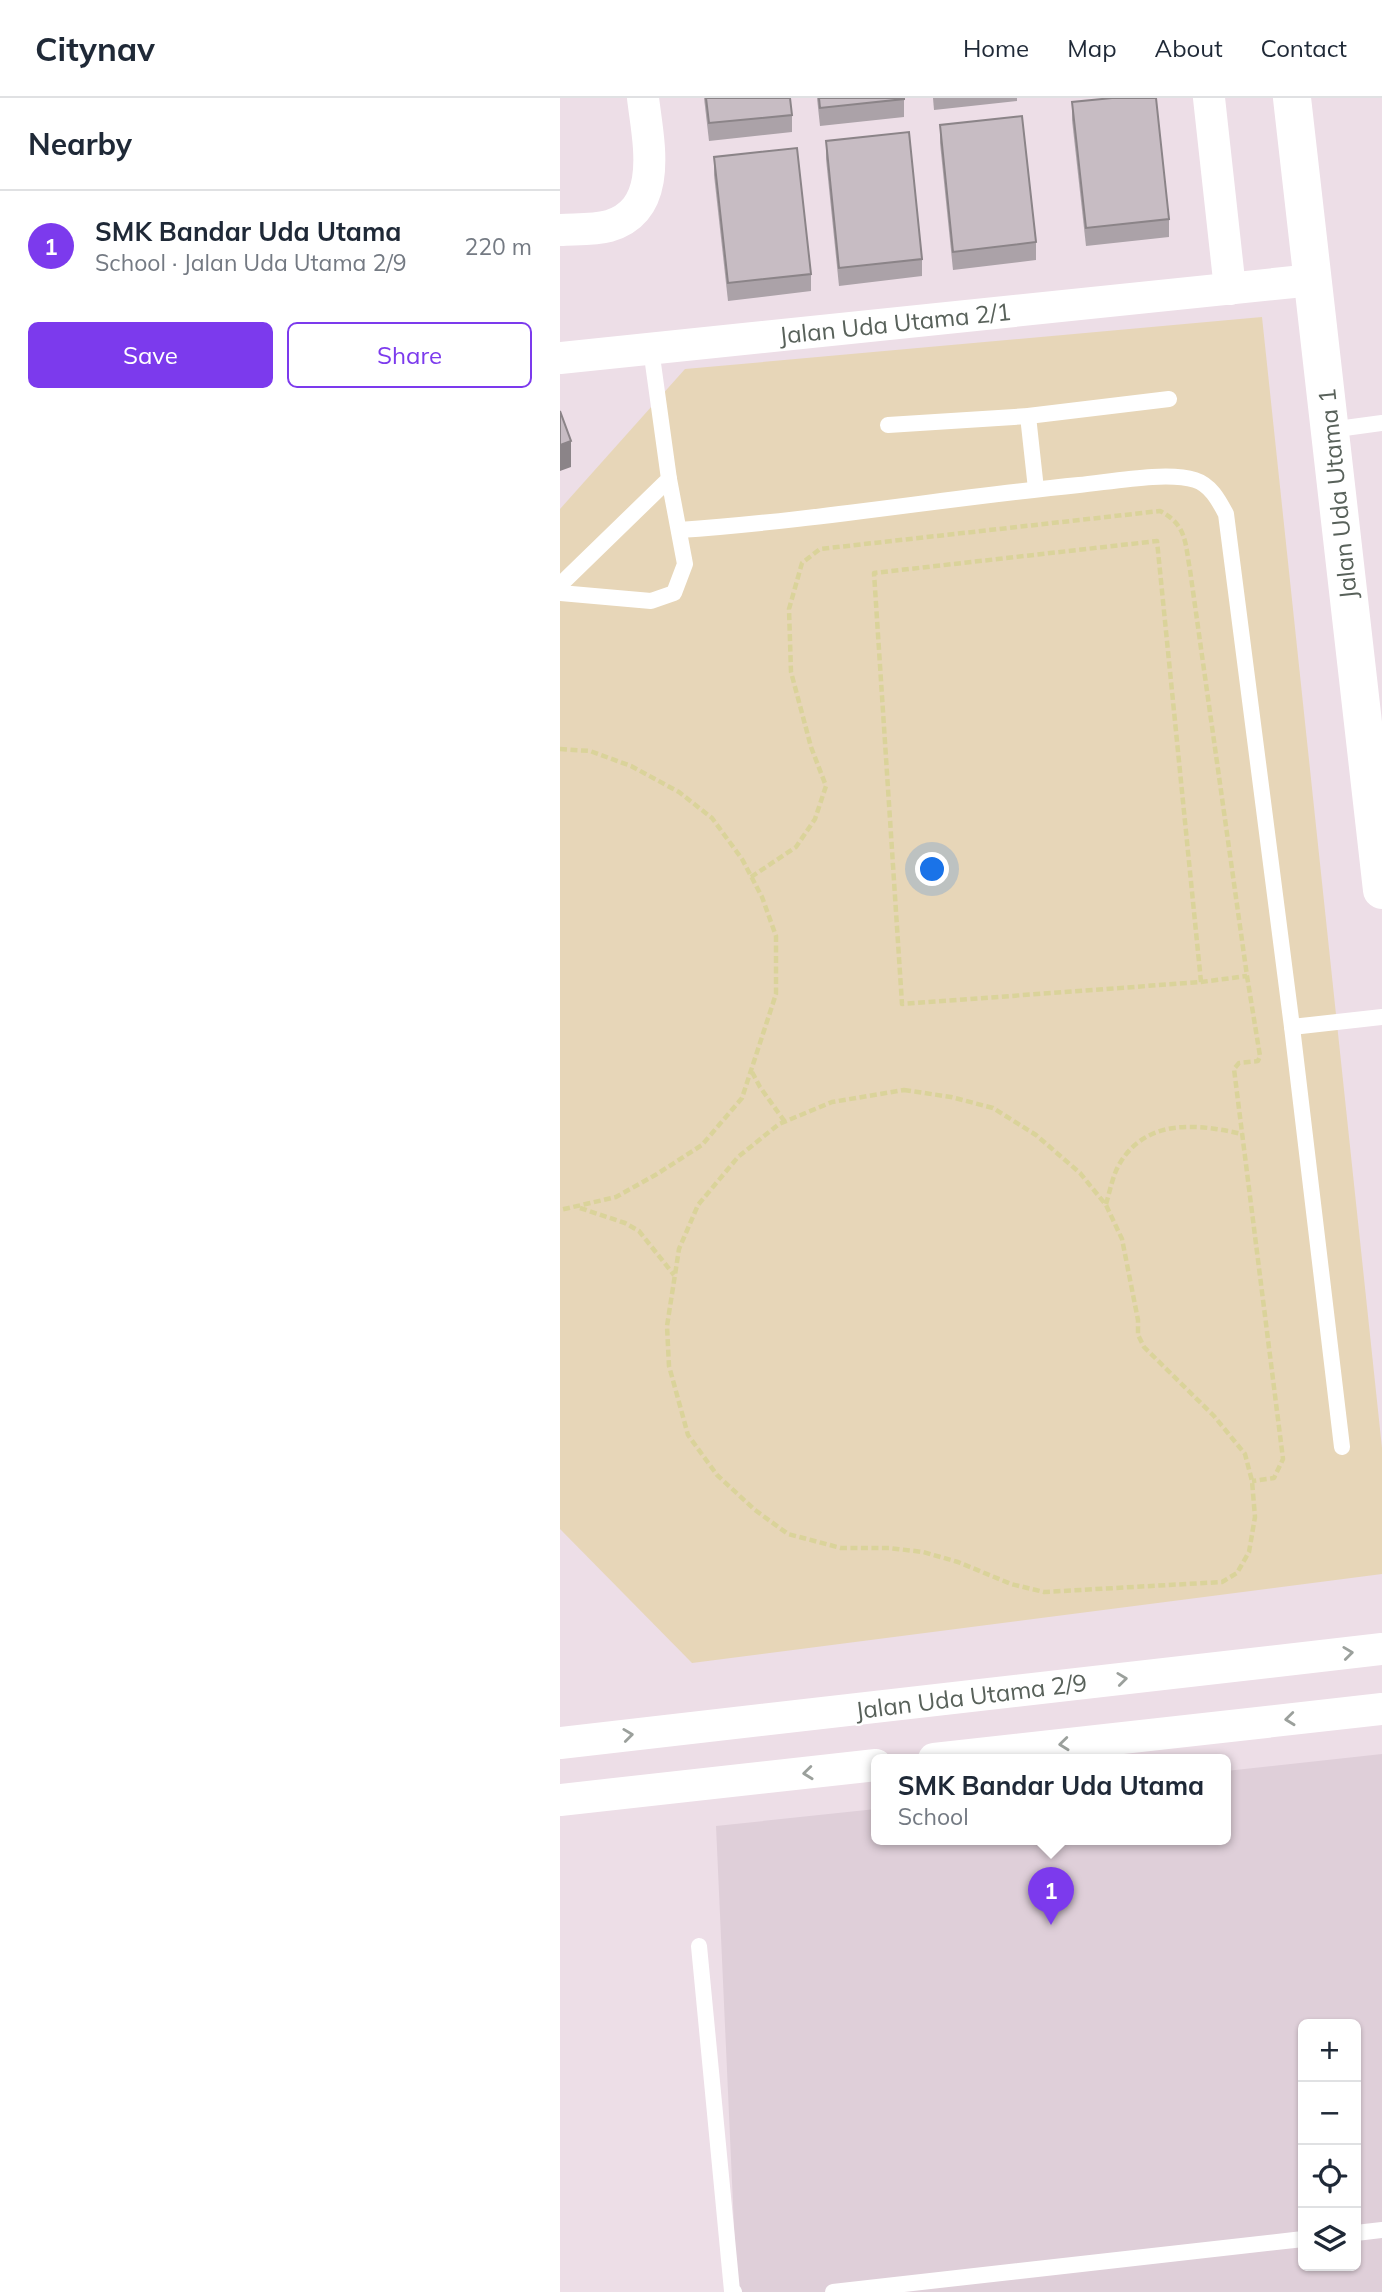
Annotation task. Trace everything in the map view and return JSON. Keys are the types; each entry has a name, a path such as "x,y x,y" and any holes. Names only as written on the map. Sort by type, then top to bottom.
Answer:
{"street":[{"path":"560,230 608,226 629,216 647,191 650,163 643,98"},
{"path":"1209,98 1230,289"},
{"name":"Jalan Uda Utama 1","path":"1292,98 1382,890"},
{"name":"Jalan Uda Utama 2/1","path":"560,358 1313,280"},
{"name":"Jalan Uda Utama 2/9","path":"560,1743 1382,1649"},
{"path":"979,1754 1382,1709"},
{"path":"560,1800 871,1766"}],"lane":[{"path":"560,593 651,601 674,593 685,565 669,479 651,349"},
{"path":"888,425 1028,416 1169,399"},
{"path":"1028,416 1036,489"},
{"path":"1330,430 1382,423"},
{"path":"679,530 746,525 1036,489 1171,476 1197,480 1216,495 1226,514 1292,1027 1342,1447"},
{"path":"560,585 669,479"},
{"path":"1292,1027 1382,1017"},
{"path":"699,1946 732,2292"},
{"path":"1361,2232 1382,2230"},
{"path":"833,2292 1298,2240"}],"path":[{"path":"751,877 796,846 815,819 826,786 810,747 791,672 789,609 802,563 820,550 1160,511 1174,518 1182,530 1187,557 1260,1056 1258,1061 1239,1063 1234,1069 1283,1459 1274,1478 1252,1481"},
{"path":"1201,982 1157,541 874,573 902,1004 1201,982 1247,976"},
{"path":"560,749 590,751 631,766 679,792 712,818 741,859 762,897 776,936 776,994 742,1098 702,1145 657,1174 615,1197 560,1210"},
{"path":"752,1071 785,1122"},
{"path":"904,1090 951,1097 993,1108 1036,1135 1080,1173 1106,1205 1122,1239 1138,1320 1138,1335 1144,1347 1214,1416 1245,1454 1252,1481 1255,1517 1249,1552 1237,1573 1222,1582 1044,1592 1011,1584 958,1562 923,1552 889,1548 841,1548 788,1534 755,1510 717,1475 688,1435 669,1366 667,1325 679,1249 698,1205 738,1157 785,1122 832,1102 904,1090"},
{"path":"1106,1205 1120,1163 1146,1135 1167,1128 1208,1126 1242,1133"},
{"path":"579,1207 625,1223 639,1231 674,1275"}],"shaded area":[{"path":"1262,317 1382,1448 1382,1574 692,1663 560,1529 560,509 685,369"},
{"path":"1382,1754 1382,2292 737,2292 716,1826 871,1810 871,1845 1231,1845 1231,1770"}],"building":[{"path":"706,98 790,98 792,115 709,123"},
{"path":"819,98 904,98 904,99 820,108"},
{"path":"1156,98 1169,219 1086,228 1072,102"},
{"path":"1022,116 1036,242 953,252 940,125"},
{"path":"909,132 922,259 839,268 826,141"},
{"path":"797,148 811,274 728,283 714,157"},
{"path":"560,411 571,441 560,445"}],"place":[{"name":"SMK Bandar Uda Utama","path":"1051,1925"}]}
